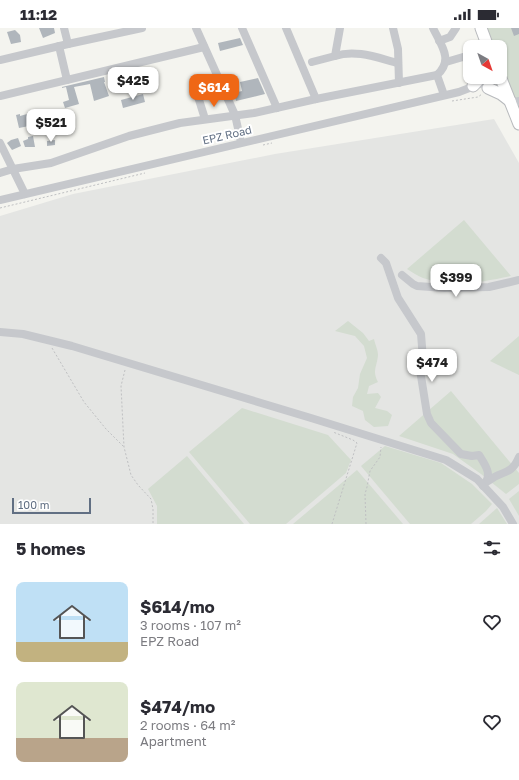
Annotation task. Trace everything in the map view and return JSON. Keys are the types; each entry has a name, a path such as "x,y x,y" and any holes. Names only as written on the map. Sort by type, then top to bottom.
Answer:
{"highway":[{"path":"481,28 485,40"},
{"path":"504,84 513,102 519,124"},
{"path":"488,88 513,102"}],"street":[{"path":"64,28 68,44"},
{"path":"0,60 142,28"},
{"path":"196,28 235,115 241,142"},
{"path":"242,28 277,108"},
{"path":"286,28 316,99"},
{"path":"335,56 340,28"},
{"path":"393,28 398,50 399,83"},
{"path":"0,173 13,169 51,163 129,136 180,123 254,113 437,75 445,66 446,56 433,28"},
{"path":"439,41 450,37 456,28"},
{"path":"58,46 67,80"},
{"path":"0,96 204,46"},
{"path":"312,62 343,53 355,53 398,63"},
{"path":"446,62 463,57"},
{"path":"437,75 444,95"},
{"name":"EPZ Road","path":"0,200 241,142 459,92 479,84"},
{"name":"EPZ Road","path":"459,92 463,93 488,88 496,84"},
{"path":"195,87 205,119"},
{"path":"0,143 25,194"},
{"path":"381,258 386,263 398,298 421,334 422,359 420,368 423,398 431,423 461,454 472,456 479,455 489,476 486,484"},
{"path":"402,275 417,286 445,288 489,287 519,280"},
{"path":"0,332 23,334 72,346 446,460 486,484 503,507 513,524"},
{"path":"486,484 493,477 514,468 519,457"}],"path":[{"path":"58,349 52,347 84,402 106,429 124,447"},
{"path":"125,368 120,386 124,447 131,475 138,486 151,499 153,508 153,524"},
{"path":"332,432 357,443 332,524"},
{"path":"366,524 365,494 370,470 380,457 380,439"}],"shaded area":[{"path":"481,28 519,28 519,124 503,84 507,84 507,40 486,40"},
{"path":"494,119 519,163 519,524 0,524 0,216 73,194 275,154"},
{"path":"464,220 511,276 478,282 445,283 423,278 407,269"},
{"path":"348,321 363,333 369,341 374,339 378,353 375,371 378,382 369,386 367,394 378,393 381,397 375,408 387,411 392,415 388,426 374,427 365,420 363,411 352,406 353,397 358,388 360,374 367,358 364,346 355,336 335,331"},
{"path":"519,336 519,375 490,361"},
{"path":"451,391 519,473 519,484 506,494 453,454 399,436"},
{"path":"242,408 328,435 351,460 346,473 286,524 250,524 189,452"},
{"path":"385,446 441,463 472,484 492,504 471,524 410,524 361,466"},
{"path":"187,456 244,524 157,524 157,506 148,489"},
{"path":"357,470 403,524 293,524"},
{"path":"519,491 519,516 509,499"},
{"path":"497,508 507,524 479,524"}],"building":[{"path":"39,28 54,28 55,33 43,38"},
{"path":"511,28 519,28 519,34 514,36"},
{"path":"15,30 20,35 21,42 11,44 7,32"},
{"path":"240,38 243,45 220,51 218,43"},
{"path":"104,77 104,82 109,96 94,101 90,84 74,87 79,104 65,108 63,102 69,100 66,87 62,87"},
{"path":"258,78 265,94 236,101 234,93 242,91 240,82"},
{"path":"143,94 145,102 123,108 121,100"},
{"path":"20,114 20,116 27,114 29,126 19,128 16,115"},
{"path":"33,136 35,147 25,147 23,141 28,139 28,137"},
{"path":"18,138 21,146 12,150 7,143"},
{"path":"55,140 55,145 47,146 47,141"}]}
